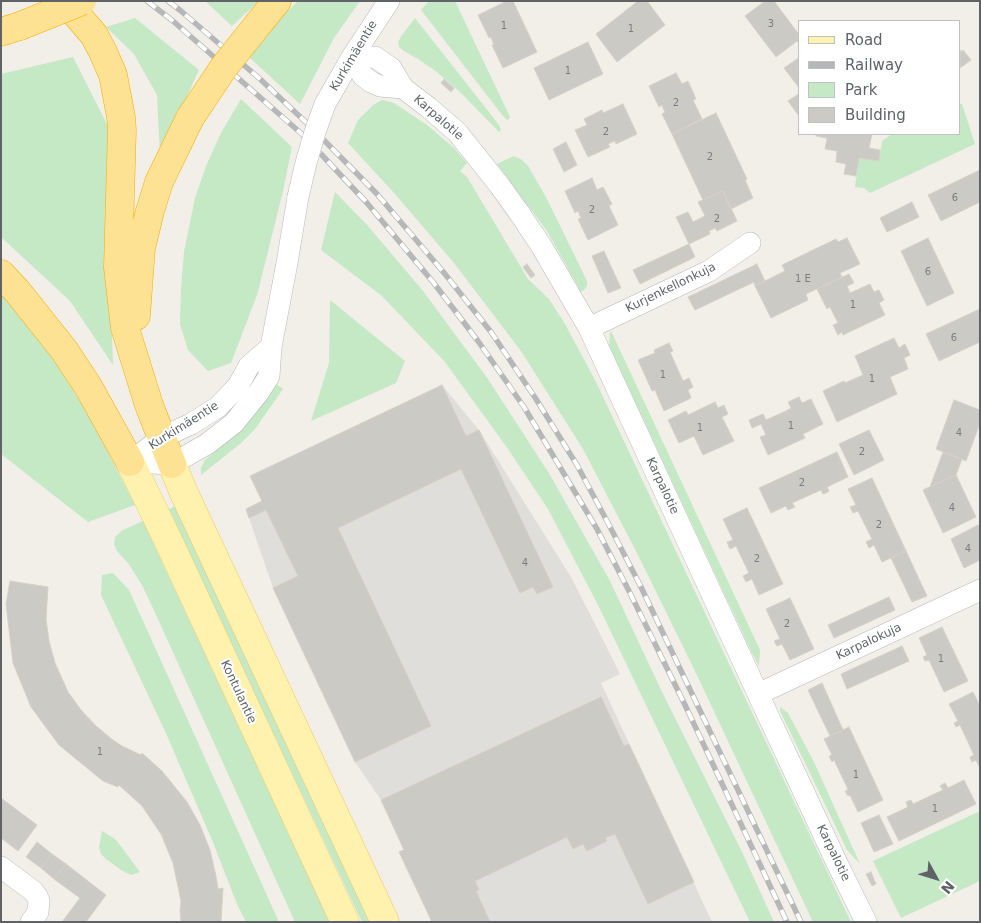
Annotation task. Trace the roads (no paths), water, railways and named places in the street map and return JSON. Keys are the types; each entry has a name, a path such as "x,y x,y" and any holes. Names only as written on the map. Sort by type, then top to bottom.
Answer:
{"highway":[{"path":"65,1 94,35 113,75 122,130 118,267 125,328 149,405 172,464"},
{"path":"11,29 82,1"},
{"path":"138,370 136,316 141,248 159,182 190,118 224,67 277,1"},
{"path":"1,274 64,350 89,388 130,462"}],"main road":[{"name":"Kontulantie","path":"130,462 345,922"},
{"path":"172,464 385,922"}],"street":[{"name":"Kurkimäentie","path":"130,462 172,464 207,444 234,423 251,404 269,376 271,347 298,197 315,132 325,104 352,57 389,1"},
{"name":"Karpalotie","path":"352,57 375,57 383,62 391,68 403,88 457,132 488,169 542,247 589,328 758,694 866,922"},
{"name":"Kurjenkellonkuja","path":"589,328 709,271 750,243"},
{"name":"Kurkimäentie","path":"130,462 163,437 191,424 218,407 238,386 249,366 271,347"},
{"name":"Karpalokuja","path":"758,694 980,590"},
{"path":"1,867 37,896 39,901 38,912 31,922"}],"railway":[{"path":"147,1 173,21 303,135 367,203 433,282 478,341 524,407 597,529 630,593 787,922"},
{"path":"168,1 260,79 312,128 377,194 491,332 577,465 608,523 641,587 801,922"}]}
